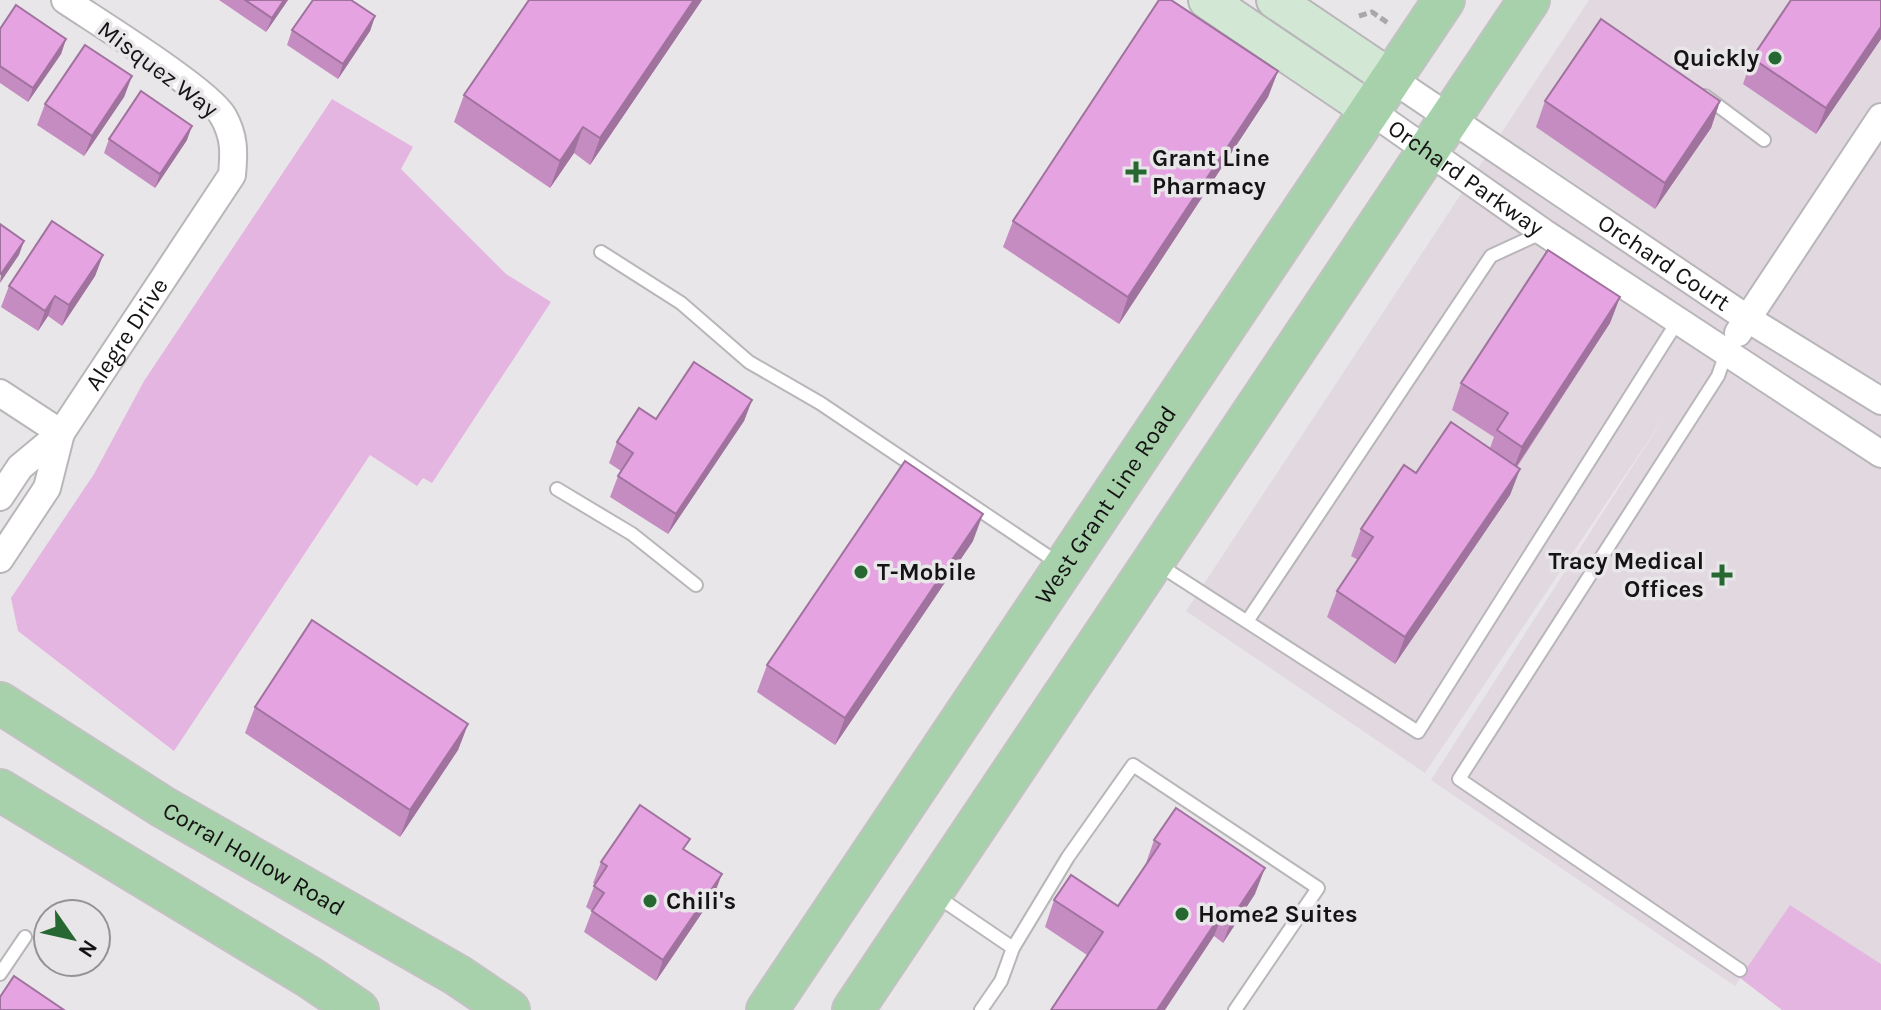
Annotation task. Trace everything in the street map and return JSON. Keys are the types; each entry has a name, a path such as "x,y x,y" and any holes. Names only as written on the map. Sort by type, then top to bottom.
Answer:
{"main road":[{"name":"West Grant Line Road","path":"774,1000 1444,0"},
{"path":"853,1010 1529,0"},
{"name":"Corral Hollow Road","path":"0,703 163,807 457,975 509,1010"},
{"path":"0,790 309,977 358,1010"},
{"path":"744,1010 774,1000"}],"street":[{"name":"Misquez Way","path":"65,0 178,78 222,113 235,144 232,175 193,234"},
{"name":"Orchard Parkway","path":"1207,0 1382,95 1450,118"},
{"name":"Orchard Parkway","path":"1275,0 1382,95 1427,151 1543,232 1728,350 1881,454"},
{"path":"1728,350 1881,117"},
{"name":"Orchard Court","path":"1450,118 1748,319 1881,401"},
{"name":"Alegre Drive","path":"0,497 20,467 61,433 193,234"},
{"path":"0,393 61,433"},
{"name":"Alegre Drive","path":"0,559 47,488 61,433"}],"lane":[{"path":"1690,86 1764,140"},
{"path":"1248,620 1491,256 1543,232"},
{"path":"601,252 681,303 749,362 820,403 1064,568"},
{"path":"1154,561 1418,732 1679,319"},
{"path":"1728,350 1718,376 1459,779 1740,970"},
{"path":"557,489 632,534 696,585"},
{"path":"981,1010 1001,981 1013,948 1068,857 1133,765 1318,888 1235,1010"},
{"path":"931,893 1013,948"},
{"path":"0,974 25,937"}],"path":[{"path":"1354,17 1372,12 1384,21"}],"shaded area":[{"path":"1589,0 1881,0 1881,964 1790,905 1735,986 1431,780 1670,408 1425,773 1186,611"},
{"path":"332,99 413,147 401,169 506,274 551,302 432,483 423,478 417,486 370,455 174,751 18,631 11,598 94,474 144,381"},
{"path":"1790,905 1881,964 1881,1010 1782,1010 1740,978"}],"building":[{"path":"245,0 284,0 272,18"},
{"path":"313,0 351,0 375,16 343,64 292,30"},
{"path":"529,0 694,0 600,138 583,127 560,161 464,95"},
{"name":"Grant Line Pharmacy","path":"1159,0 1171,0 1278,71 1128,297 1013,221"},
{"path":"1791,0 1881,0 1881,27 1826,108 1752,58"},
{"path":"16,5 66,39 33,88 0,66 0,29"},
{"path":"1601,19 1720,101 1665,183 1545,101"},
{"path":"85,45 132,76 92,136 45,104"},
{"path":"141,91 192,126 160,174 109,139"},
{"path":"52,221 103,255 69,305 55,296 45,311 9,286"},
{"path":"0,224 24,241 1,274 0,274"},
{"path":"1548,250 1620,297 1522,447 1497,430 1508,413 1461,383"},
{"path":"694,362 752,400 676,514 618,476 633,453 617,442 639,408 656,419"},
{"path":"1451,422 1520,469 1405,637 1337,591 1373,537 1361,529 1404,465 1416,473"},
{"path":"905,461 983,514 845,718 767,665"},
{"path":"312,620 468,724 410,810 255,707"},
{"name":"Chili's","path":"640,805 690,839 683,849 722,874 663,960 592,911 604,893 594,886 607,866 601,862"},
{"name":"Home2 Suites","path":"1176,808 1265,868 1233,916 1224,910 1157,1010 1051,1010 1103,932 1054,900 1071,875 1118,906 1160,844 1154,840"},
{"path":"14,976 64,1010 0,1010 0,997"}],"place":[{"name":"Quickly","path":"1775,58"},
{"name":"Grant Line Pharmacy","path":"1136,172"},
{"name":"T-Mobile","path":"861,572"},
{"name":"Tracy Medical Offices","path":"1722,575"},
{"name":"Chili's","path":"650,901"},
{"name":"Home2 Suites","path":"1182,914"}]}
